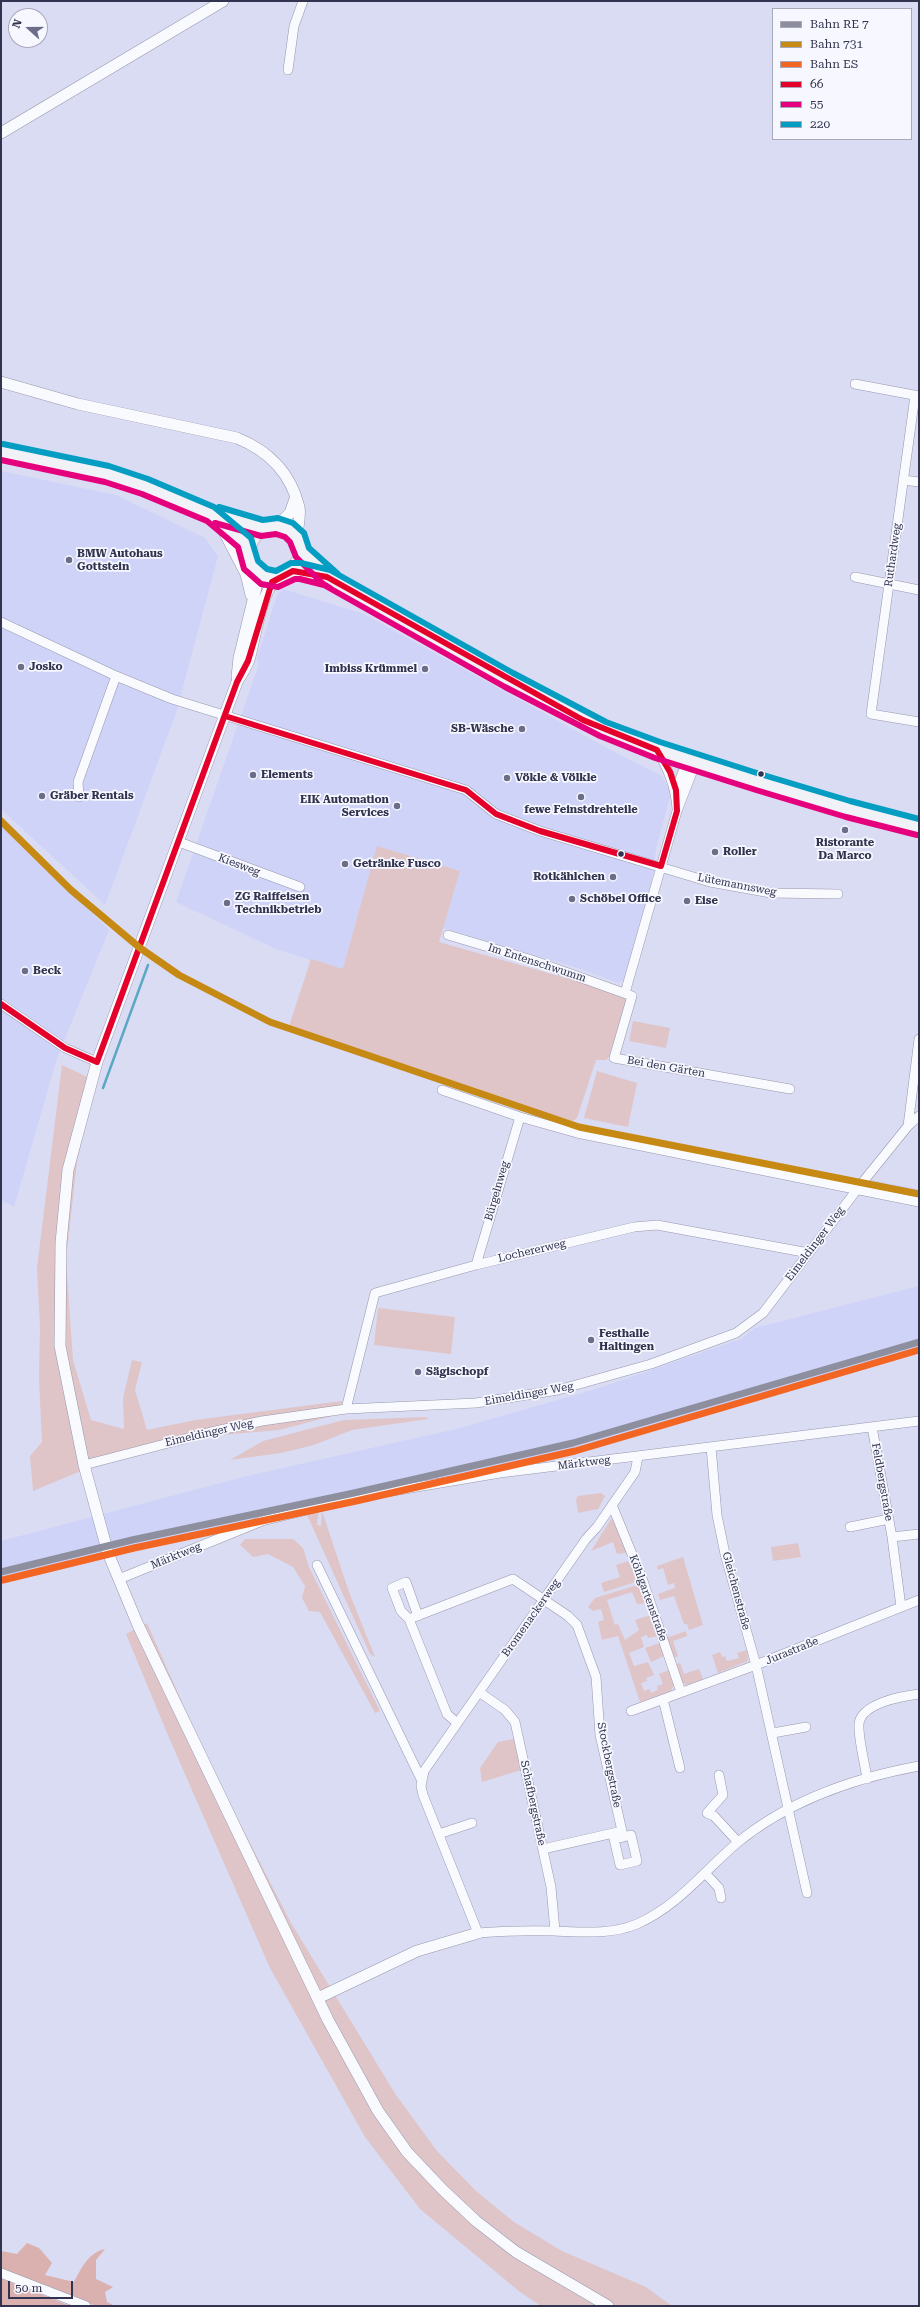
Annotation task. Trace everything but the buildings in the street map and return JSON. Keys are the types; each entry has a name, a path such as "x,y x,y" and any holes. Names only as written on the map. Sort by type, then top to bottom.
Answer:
{"main road":[{"path":"1,452 107,474 145,486 214,517 262,528 277,526 289,530 297,538 302,552 326,578"},
{"path":"214,517 245,542 254,569 263,576 277,579 293,571 299,563 302,552"},
{"path":"248,552 251,539 262,528"},
{"path":"293,571 326,578 583,720 657,750 848,809 919,827"}],"street":[{"path":"288,70 294,26 303,1"},
{"path":"1,133 217,3"},
{"path":"1,382 78,404 217,434 252,444 276,463 289,483 299,508 297,538"},
{"path":"855,384 917,396"},
{"name":"Ruthardweg","path":"917,396 903,480 871,714 919,722"},
{"path":"903,480 919,482"},
{"path":"277,526 290,513 296,499"},
{"path":"214,517 246,574 251,587 252,600"},
{"path":"237,682 239,662 257,579 254,569"},
{"path":"855,577 919,590"},
{"path":"277,579 272,582 267,594 248,661 237,682 97,1062 68,1170 61,1243 60,1346 84,1465 108,1553 207,1771 350,2062 378,2111 407,2152 442,2189 476,2221 516,2252 608,2306"},
{"name":"Lütemannsweg","path":"1,622 116,676 172,699 466,790 496,814 540,831 661,866 710,882 771,893 838,894"},
{"path":"78,797 78,782 116,676"},
{"path":"657,750 670,772 676,790 677,811"},
{"path":"676,790 684,769 696,762"},
{"path":"626,993 677,811 696,762"},
{"name":"Kiesweg","path":"179,842 300,887"},
{"name":"Im Entenschwumm","path":"448,935 532,960 626,993"},
{"name":"Bei den Gärten","path":"626,993 632,996 614,1058 790,1089"},
{"path":"1,1004 65,1048 97,1062"},
{"path":"908,1126 919,1039"},
{"path":"442,1090 520,1118 577,1133 919,1202"},
{"name":"Eimeldinger Weg","path":"84,1465 211,1432 262,1421 346,1409 476,1403 558,1390 651,1364 736,1333 763,1313 857,1189 908,1126 919,1116"},
{"name":"Bürgelnweg","path":"476,1265 520,1118"},
{"name":"Lochererweg","path":"346,1409 375,1293 476,1265 634,1227 657,1225 809,1253"},
{"name":"Märktweg","path":"119,1579 262,1522 369,1494 500,1473 638,1457 919,1420"},
{"name":"Feldbergstraße","path":"872,1426 892,1537 901,1607"},
{"name":"Gleichenstraße","path":"710,1447 717,1515 723,1546 773,1733 787,1808 807,1893"},
{"name":"Bromenackerweg","path":"421,1779 424,1771 457,1723 635,1472 638,1457"},
{"name":"Köhlgartenstraße","path":"612,1505 643,1581 681,1692"},
{"path":"850,1528 889,1519"},
{"path":"892,1537 919,1534"},
{"path":"317,1565 421,1779 423,1795 478,1933"},
{"name":"Stockbergstraße","path":"457,1723 447,1714 413,1617 513,1579 544,1599 575,1623 596,1677 600,1735 622,1834 543,1849"},
{"name":"Jurastraße","path":"631,1711 756,1665 919,1600"},
{"name":"Schafbergstraße","path":"479,1692 505,1710 515,1722 551,1887 555,1931"},
{"path":"867,1779 859,1723 864,1714 880,1702 903,1696 919,1694"},
{"path":"663,1699 680,1768"},
{"path":"773,1733 806,1727"},
{"path":"318,1998 417,1951 478,1933 511,1930 614,1931 636,1924 660,1913 683,1894 738,1842 787,1808 846,1784 919,1766"},
{"path":"719,1775 723,1795 707,1813 714,1816 738,1842"},
{"path":"439,1834 472,1823"},
{"path":"705,1873 718,1888 721,1898"},
{"path":"1,2273 86,2306"}],"shaded area":[{"path":"1,471 116,495 205,538 218,556 176,713 105,905 1,809"},
{"path":"283,589 364,614 618,754 661,775 671,793 656,849 652,879 625,979 618,983 581,969 443,928 460,871 377,847 343,970 276,949 176,902 259,664 257,658 277,595"},
{"path":"1,821 109,930 57,1058 14,1207 1,1200"},
{"path":"377,846 460,871 439,942 601,988 627,999 609,1057 606,1060 596,1060 577,1118 573,1121 497,1098 289,1026 311,959 343,969"},
{"path":"633,1021 670,1028 666,1048 629,1041"},
{"path":"62,1065 96,1081 77,1162 66,1260 73,1360 91,1420 124,1429 123,1398 132,1360 142,1362 135,1390 147,1430 195,1420 342,1401 340,1414 279,1430 198,1437 136,1448 33,1491 30,1456 42,1442 39,1379 40,1327 37,1268"},
{"path":"597,1071 637,1083 628,1127 584,1118"},
{"path":"871,1180 919,1189 919,1198 866,1187"},
{"path":"919,1286 919,1351 671,1420 576,1449 311,1505 167,1539 1,1582 1,1541 247,1476 456,1429 596,1389 741,1339 755,1328"},
{"path":"378,1308 455,1317 451,1354 374,1345"},
{"path":"427,1417 428,1419 352,1430 314,1445 281,1453 230,1460 263,1441 344,1420"},
{"path":"601,1493 605,1496 598,1509 578,1513 576,1499 578,1496"},
{"path":"319,1509 317,1525 321,1526 322,1511 349,1592 375,1657 370,1654 307,1515"},
{"path":"611,1519 616,1520 627,1551 625,1553 617,1554 613,1542 591,1551"},
{"path":"245,1539 293,1539 303,1548 309,1567 380,1711 375,1713 320,1612 309,1611 302,1598 305,1586 293,1567 268,1554 253,1557 240,1545"},
{"path":"798,1543 801,1557 773,1561 771,1547"},
{"path":"683,1557 703,1625 689,1630 687,1624 684,1624 674,1596 660,1600 658,1594 675,1588 674,1583 668,1585 663,1568 658,1570 657,1566"},
{"path":"628,1561 639,1581 604,1592 601,1583 620,1577 616,1565"},
{"path":"640,1584 647,1603 637,1604 632,1592 607,1600 615,1625 618,1624 625,1640 639,1630 635,1620 651,1615 658,1636 648,1638 647,1635 641,1637 644,1647 629,1653 634,1666 648,1662 654,1675 646,1678 647,1681 641,1683 644,1691 650,1689 651,1693 658,1690 657,1686 663,1684 659,1674 669,1670 674,1685 671,1691 640,1702 618,1636 602,1640 598,1622 604,1620 601,1609 593,1611 588,1607 595,1598"},
{"path":"147,1623 208,1761 291,1923 396,2095 437,2151 476,2191 514,2222 562,2251 646,2287 672,2306 541,2306 520,2292 420,2209 365,2137 270,1968 170,1740 126,1634"},
{"path":"686,1631 687,1636 673,1641 678,1656 673,1658 666,1638"},
{"path":"660,1643 664,1656 651,1662 645,1648"},
{"path":"747,1650 748,1661 718,1673 712,1655 720,1652 722,1657 725,1656 727,1661 739,1658 737,1653"},
{"path":"680,1663 684,1674 699,1669 703,1679 687,1685 683,1683 676,1664"},
{"path":"514,1739 521,1770 482,1782 480,1768 498,1742"},
{"path":"27,2243 39,2248 52,2263 45,2275 74,2282 86,2261 94,2254 105,2249 96,2260 96,2279 113,2287 105,2292 107,2302 115,2306 96,2306 1,2269 1,2251 17,2254"},
{"path":"1,2278 70,2306 1,2306"}],"waterway":[{"path":"103,1088 148,965"}],"transit line":[{"name":"220","path":"3,444 109,466 148,479 214,507 251,538 258,561 267,569 276,571 291,563 301,563 330,570 513,673 606,722 660,742 760,774 850,801 919,819"},
{"name":"55","path":"1,460 105,482 142,494 207,521 238,547 244,569 261,584 278,587 295,579 300,579 324,585 505,687 600,736 655,758 756,790 846,817 917,835"},
{"name":"220","path":"219,507 263,520 278,518 293,523 304,533 309,548 338,574"},
{"name":"55","path":"215,523 261,536 276,534 285,537 290,542 296,557 322,583 330,588"},
{"name":"66","path":"97,1062 237,682 248,661 272,582 293,571 327,577 583,720 657,750 670,772 676,790 677,811 661,866 540,831 496,814 466,790 225,716"},
{"name":"66","path":"1,1004 65,1048 97,1062"},
{"path":"1,1572 132,1540 354,1493 573,1443 919,1342"}],"rail line":[{"name":"731","path":"1,821 71,890 140,948 179,975 270,1022 579,1127 919,1194"},
{"name":"ES","path":"3,1580 134,1548 356,1501 575,1451 919,1350"}],"place":[{"name":"BMW Autohaus Gottstein","path":"69,560"},
{"name":"Josko","path":"21,667"},
{"name":"Imbiss Krümmel","path":"425,669"},
{"name":"SB-Wäsche","path":"522,729"},
{"name":"Elements","path":"253,775"},
{"name":"Vökle & Völkle","path":"507,778"},
{"name":"Gräber Rentals","path":"42,796"},
{"name":"fewe Feinstdrehteile","path":"581,797"},
{"name":"EIK Automation Services","path":"397,806"},
{"name":"Ristorante Da Marco","path":"845,830"},
{"name":"Roller","path":"715,852"},
{"name":"Getränke Fusco","path":"345,864"},
{"name":"Rotkählchen","path":"613,877"},
{"name":"Schöbel Office","path":"572,899"},
{"name":"Eise","path":"687,901"},
{"name":"ZG Raiffeisen Technikbetrieb","path":"227,903"},
{"name":"Beck","path":"25,971"},
{"name":"Festhalle Haltingen","path":"591,1340"},
{"name":"Sägischopf","path":"418,1372"}]}
